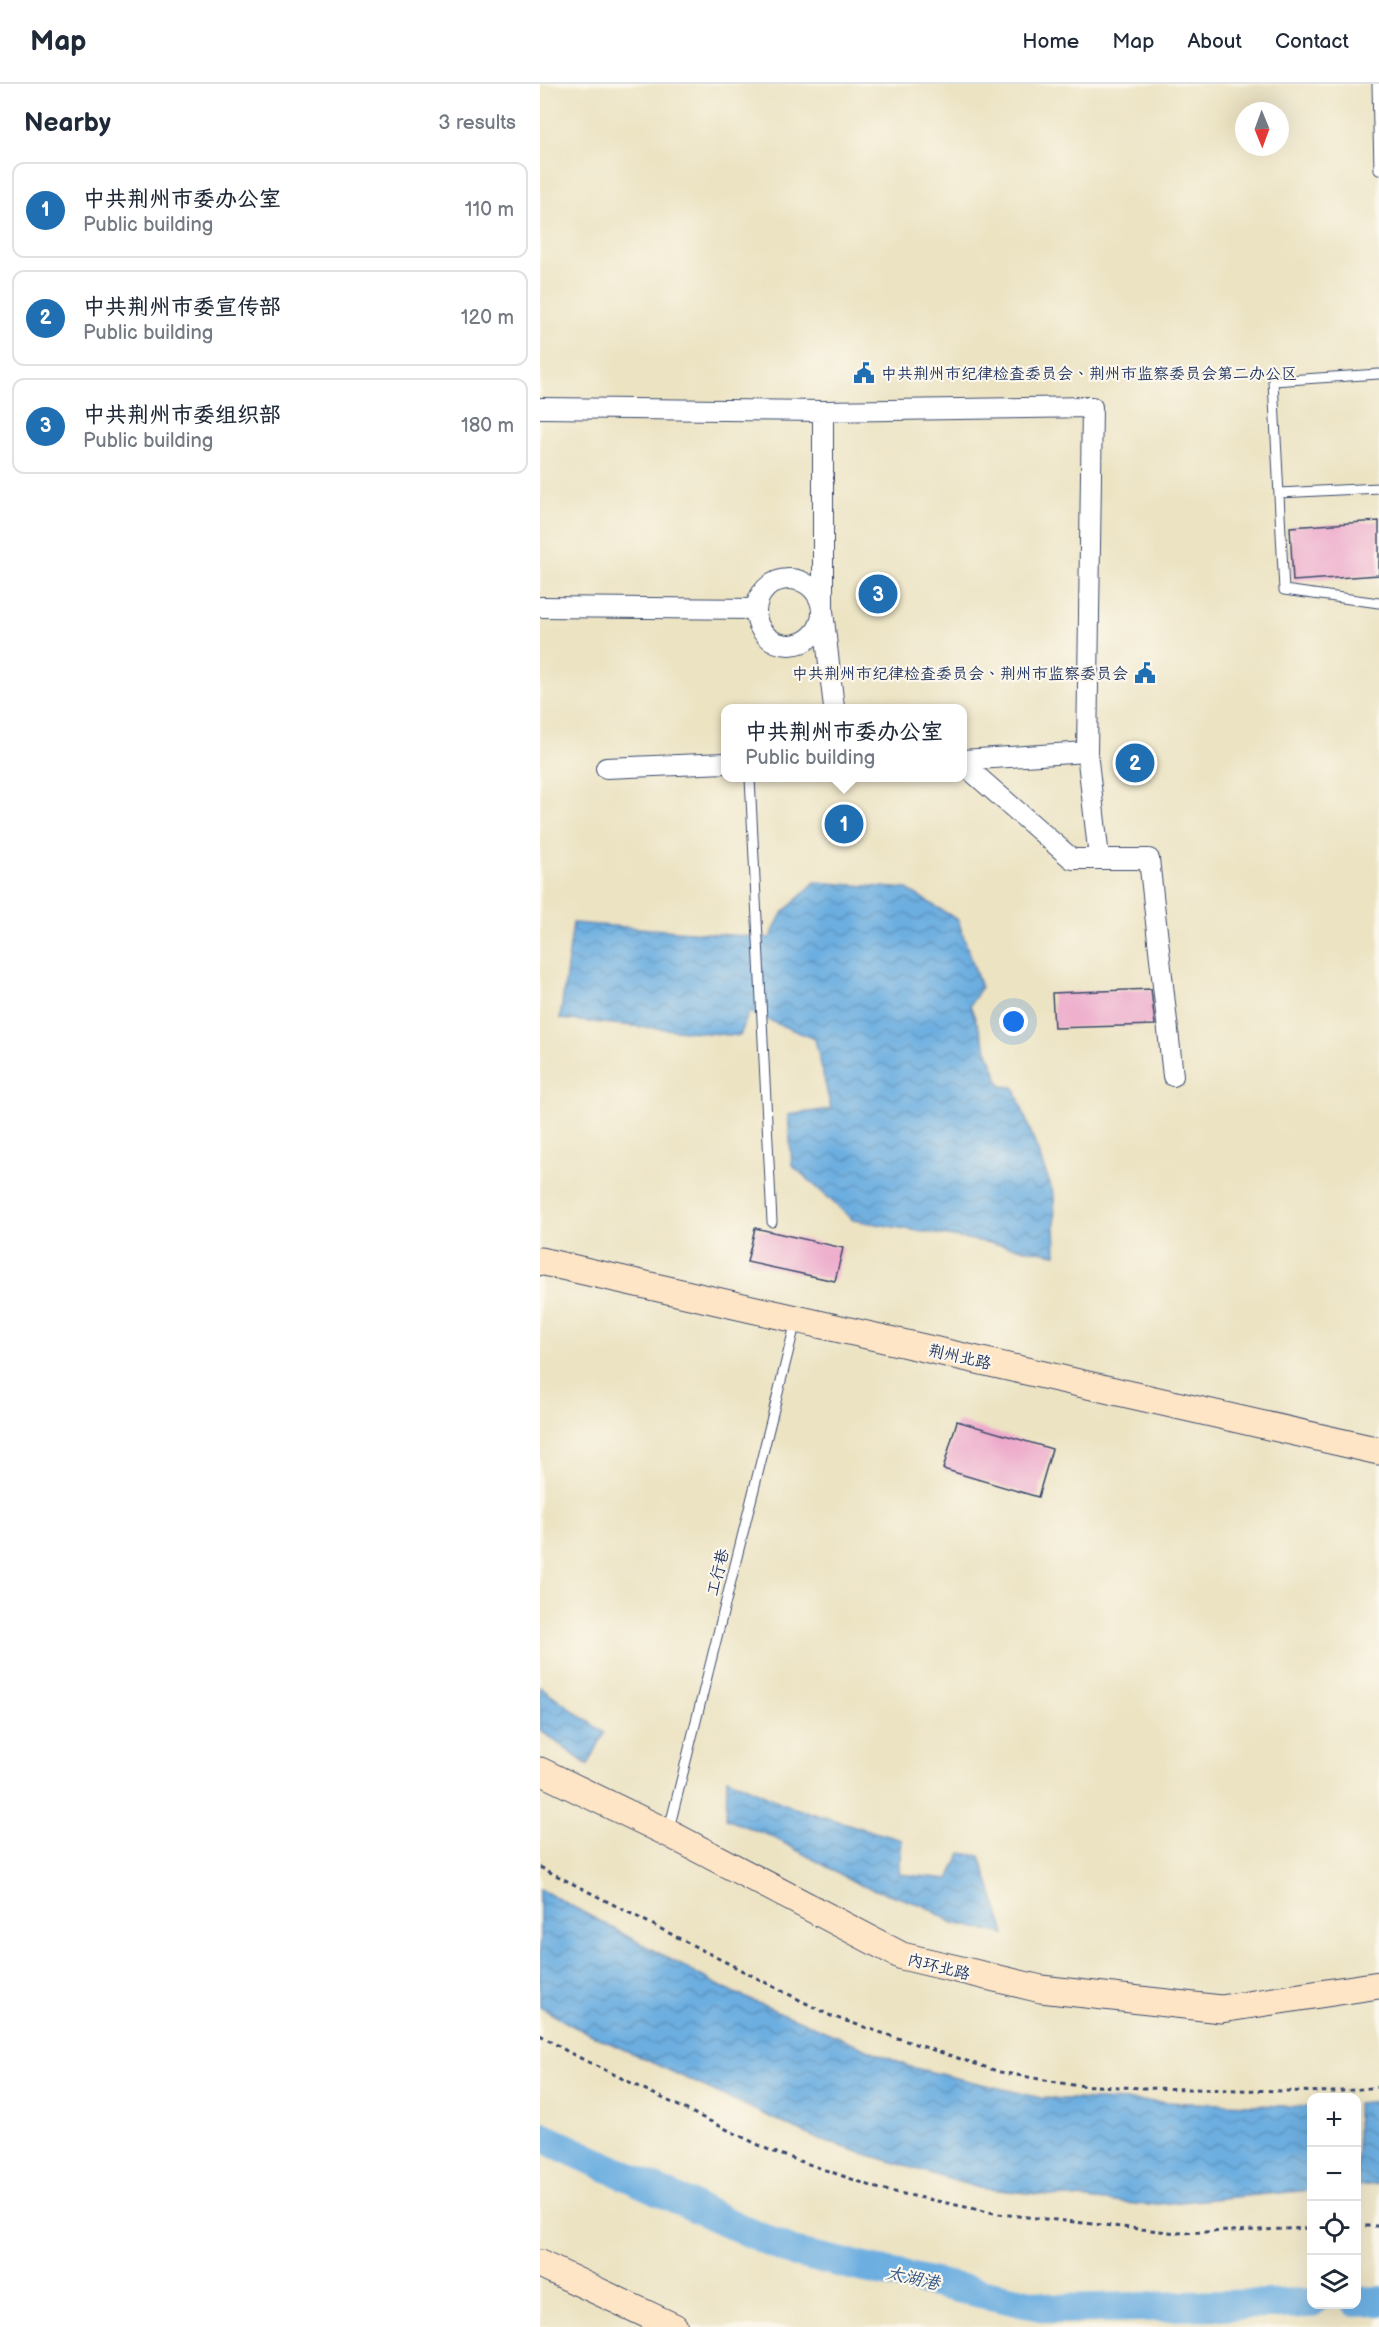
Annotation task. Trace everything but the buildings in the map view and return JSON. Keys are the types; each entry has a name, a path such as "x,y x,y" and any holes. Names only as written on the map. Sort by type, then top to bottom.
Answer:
{"street":[{"path":"540,408 823,411 1092,407 1087,752 1099,858"},
{"path":"823,411 823,611 821,622 808,639 788,645 777,643 760,629 756,609 765,588 785,578 807,583 821,600 823,611 834,704"},
{"path":"540,607 756,609"},
{"path":"967,762 1087,752"},
{"path":"606,768 721,763"},
{"path":"967,766 1072,859 1149,859 1173,1076"},
{"name":"荆州北路","path":"540,1261 1379,1451"},
{"name":"内环北路","path":"540,1771 668,1833 902,1956 1041,1989 1221,2009 1379,1985"},
{"path":"540,2264 674,2327"}],"lane":[{"path":"1377,84 1379,170"},
{"path":"1379,374 1273,381 1284,590 1379,603"},
{"path":"1279,493 1379,488"},
{"path":"750,782 772,1222"},
{"name":"工行巷","path":"668,1833 796,1319"}],"path":[{"path":"540,1867 831,2016 1000,2072 1073,2085 1334,2092 1379,2087"},
{"path":"540,2035 570,2053 771,2151 880,2189 999,2214 1178,2233 1307,2228"},
{"path":"1361,2226 1379,2226"}],"water":[{"path":"815,882 907,889 958,920 981,988 970,1005 1001,1086 1014,1087 1054,1195 1056,1254 853,1220 792,1165 788,1115 831,1109 815,1039 749,1012 740,1036 560,1019 573,923 770,938 781,915"},
{"path":"540,1686 604,1733 588,1765 540,1730"},
{"path":"727,1778 791,1807 902,1840 899,1874 949,1879 961,1853 980,1856 1005,1934 953,1923 925,1906 860,1885 773,1837 726,1819"},
{"path":"540,1889 727,1990 910,2067 1041,2098 1307,2107 1307,2190 1146,2205 979,2188 820,2140 573,2026 540,2007"},
{"path":"1379,2101 1379,2184 1361,2186 1361,2103"}],"waterway":[{"name":"太湖港","path":"540,2136 792,2252 1054,2309 1307,2303"},
{"name":"太湖港","path":"1361,2302 1379,2301"}],"place":[{"name":"中共荆州市纪律检查委员会、荆州市监察委员会第二办公区","path":"864,373"},
{"name":"中共荆州市委组织部","path":"878,594"},
{"name":"中共荆州市纪律检查委员会、荆州市监察委员会","path":"1145,673"},
{"name":"中共荆州市委宣传部","path":"1135,763"},
{"name":"中共荆州市委办公室","path":"844,824"}]}
